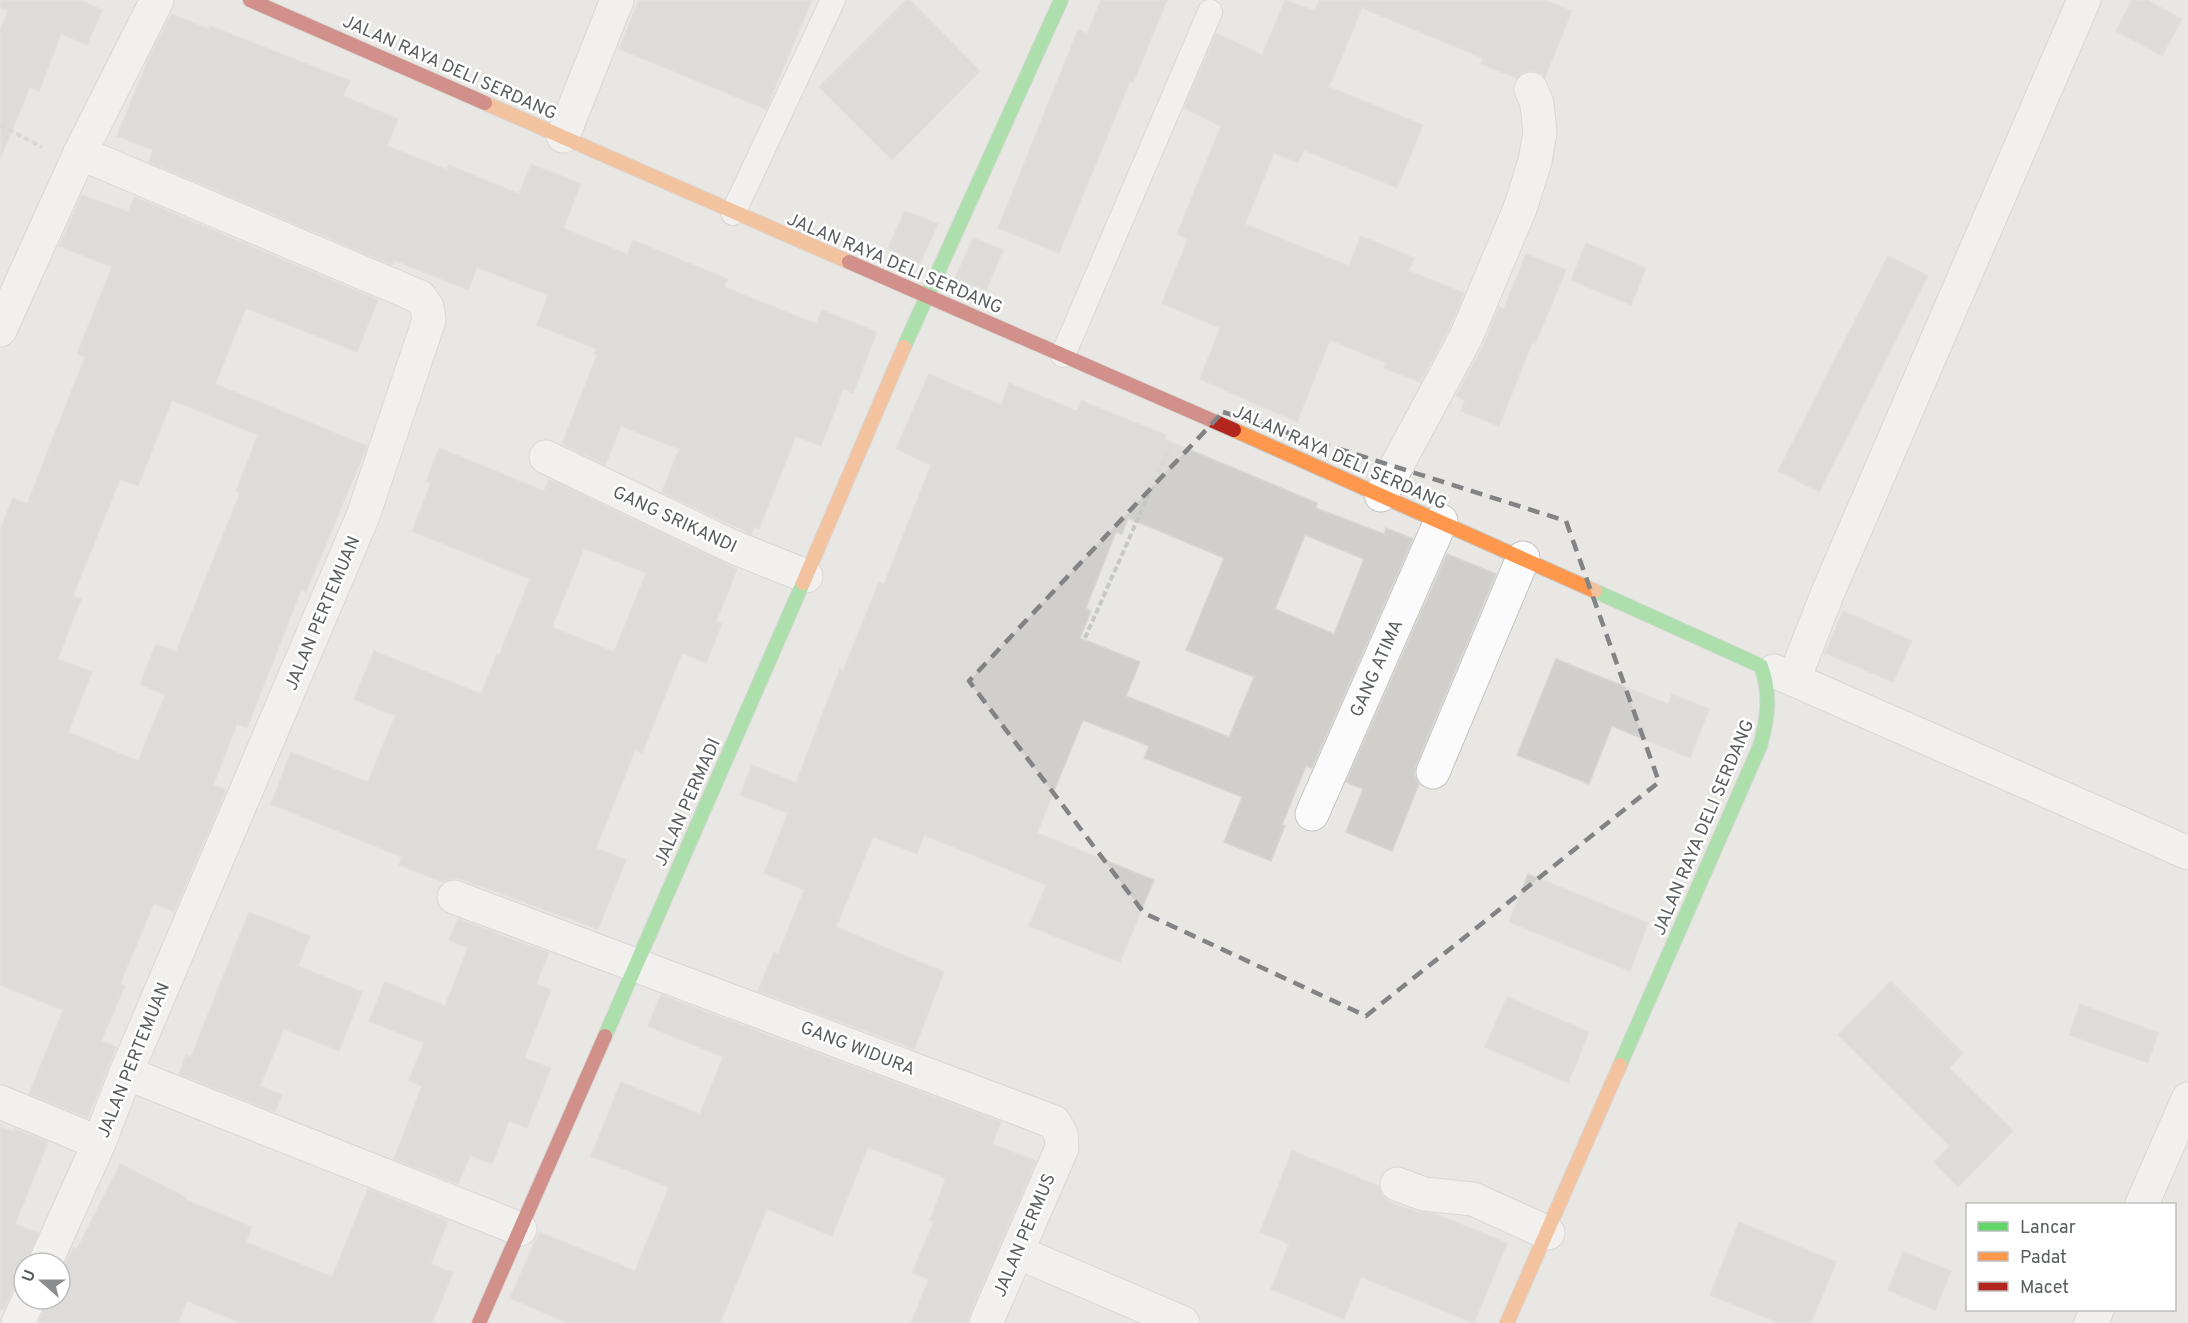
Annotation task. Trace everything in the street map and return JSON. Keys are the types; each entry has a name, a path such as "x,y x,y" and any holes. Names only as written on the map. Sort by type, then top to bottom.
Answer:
{"main road":[{"name":"JALAN RAYA DELI SERDANG","path":"250,0 563,136 733,213 926,294 1441,521 1761,666 1768,683 1770,699 1768,720 1760,746 1507,1323"},
{"name":"JALAN PERMADI","path":"479,1323 806,576 926,294 1061,0"}],"street":[{"path":"0,330 9,284 78,158 156,0"},
{"path":"563,136 616,0"},
{"path":"1794,679 1828,592 2084,0"},
{"path":"1381,495 1466,338 1521,206 1536,161 1540,132 1537,104 1531,89"},
{"name":"JALAN PERTEMUAN","path":"50,1251 99,1143 126,1073 363,516 429,320 427,307 420,297 78,158"},
{"name":"GANG SRIKANDI","path":"546,457 731,546 806,576"},
{"name":"GANG ATIMA","path":"1312,814 1441,521"},
{"path":"1433,772 1523,558"},
{"path":"1761,666 2188,853"},
{"path":"454,897 636,964"},
{"name":"GANG WIDURA","path":"636,964 1054,1122 1061,1134 1062,1148"},
{"path":"126,1073 520,1229"},
{"path":"2142,1203 2188,1099"},
{"path":"0,1102 99,1143"},
{"name":"JALAN PERMUS","path":"986,1323 1062,1148"},
{"path":"1398,1184 1424,1194 1473,1199 1548,1233"},
{"path":"1017,1252 1183,1323"}],"lane":[{"path":"733,213 832,0"},
{"path":"1063,355 1210,12"}],"path":[{"path":"0,125 78,158"},
{"path":"1085,638 1186,410"}],"highlighted area":[{"path":"1223,412 1566,521 1659,782 1366,1016 1144,913 969,681"}],"building":[{"path":"0,0 79,0 102,10 87,45 61,34 39,91 30,87 1,157 0,30 8,11 0,8"},
{"path":"639,0 812,0 766,109 619,49"},
{"path":"906,0 910,0 980,71 892,160 819,87"},
{"path":"1101,0 1167,0 1133,83 1130,81 1059,253 998,228 1078,30 1087,34"},
{"path":"1285,0 1315,11 1319,0 1544,0 1572,11 1545,77 1533,70 1524,72 1516,78 1481,64 1483,58 1362,8 1329,87 1423,125 1397,188 1304,150 1298,163 1274,153 1245,224 1349,266 1361,236 1414,258 1409,271 1464,293 1449,329 1420,382 1384,368 1386,363 1330,340 1297,422 1200,379 1220,328 1162,303 1188,239 1177,234 1221,126 1184,108 1216,33 1262,55"},
{"path":"2132,0 2147,0 2182,19 2162,56 2116,31"},
{"path":"171,14 209,29 210,26 350,81 343,96 398,119 387,146 447,170 449,165 519,194 531,164 581,184 563,228 627,254 633,240 727,279 724,287 816,324 822,310 877,332 853,393 843,389 821,446 796,436 759,529 754,527 751,534 662,492 679,449 621,426 605,465 562,444 597,355 594,354 597,349 537,325 548,295 477,267 468,290 394,260 392,265 149,162 153,150 117,136 150,55"},
{"path":"82,195 128,212 135,197 378,300 357,352 246,308 215,384 367,446 306,592 301,590 247,728 237,724 213,785 226,790 174,912 154,903 120,984 125,986 101,1041 116,1047 88,1118 29,1094 63,1010 0,985 0,530 13,498 27,504 85,357 77,354 112,267 59,246","holes":["172,400 258,435 236,491 240,493 176,652 156,644 140,684 165,695 138,761 68,732 92,672 58,659 81,599 73,596 120,479 138,486"]},
{"path":"905,211 938,224 920,263 888,248"},
{"path":"973,238 1003,250 986,291 955,278"},
{"path":"1586,243 1646,268 1631,305 1571,280"},
{"path":"1526,254 1566,270 1535,344 1532,343 1499,426 1461,411 1465,400 1456,396 1483,346 1499,307 1504,309"},
{"path":"1888,256 1928,276 1819,492 1778,471"},
{"path":"929,374 1001,405 1009,383 1077,411 1082,401 1166,435 1164,439 1317,503 1316,508 1384,534 1386,528 1413,539 1312,768 1306,766 1282,825 1285,826 1271,861 1224,842 1242,797 1144,758 1149,746 1083,720 1037,833 1154,880 1120,962 1029,926 1046,885 924,835 917,854 873,837 836,927 944,972 914,1049 758,991 774,952 778,954 804,890 764,873 788,813 740,795 752,765 796,783 840,669 843,671 879,582 884,584 931,465 896,449","holes":["1128,518 1224,558 1186,650 1254,677 1229,737 1126,696 1140,662 1080,638 1091,611 1086,608 1116,532 1122,534","1305,535 1364,559 1334,634 1275,609"]},
{"path":"439,448 544,491 549,479 737,569 716,622 722,624 706,663 682,653 642,753 635,750 596,848 626,860 598,929 461,879 452,878 443,882 399,865 402,857 271,804 291,752 368,782 395,716 354,699 374,651 481,694 530,579 412,531 431,483 426,482","holes":["584,548 646,573 614,652 552,627"]},
{"path":"1447,554 1496,574 1416,765 1414,774 1419,784 1392,851 1346,832 1363,789 1346,782"},
{"path":"1843,611 1912,641 1893,682 1825,653"},
{"path":"1556,659 1668,704 1672,694 1709,709 1690,758 1612,726 1589,784 1517,755"},
{"path":"1528,874 1648,923 1630,971 1509,922"},
{"path":"249,912 310,936 298,966 362,992 339,1051 284,1029 260,1086 282,1095 275,1112 179,1074 186,1055 191,1057"},
{"path":"458,919 549,953 536,984 551,990 524,1058 551,1068 527,1128 509,1121 492,1164 470,1155 458,1184 394,1159 422,1086 409,1080 424,1043 369,1021 385,982 445,1006 468,948 449,940"},
{"path":"1891,981 1963,1053 1949,1068 2013,1131 1958,1187 1934,1162 1950,1146 1838,1035"},
{"path":"661,995 1001,1122 992,1144 1036,1161 966,1323 911,1323 929,1279 912,1273 934,1221 930,1220 946,1178 868,1147 832,1236 767,1209 720,1323 568,1323 510,1298 539,1232 635,1271 669,1187 591,1156 621,1082 700,1114 723,1057 648,1026"},
{"path":"1507,997 1589,1032 1568,1083 1485,1047"},
{"path":"2080,1004 2158,1033 2148,1063 2069,1035"},
{"path":"0,1127 14,1132 15,1129 48,1142 15,1224 38,1233 31,1251 12,1251 12,1291 4,1309 0,1308"},
{"path":"1292,1151 1379,1186 1382,1195 1390,1202 1418,1212 1436,1214 1507,1243 1474,1323 1361,1277 1344,1319 1271,1289 1289,1244 1260,1232"},
{"path":"120,1164 187,1198 186,1200 252,1227 246,1242 332,1277 368,1189 448,1221 431,1264 453,1273 432,1323 242,1323 187,1301 178,1323 39,1323 43,1311 72,1311 71,1251 73,1248 77,1249"},
{"path":"1739,1222 1836,1262 1811,1323 1779,1323 1710,1295"},
{"path":"1903,1252 1951,1271 1935,1310 1888,1290"}],"traffic: fast":[{"path":"904,347 1061,0"},
{"path":"605,1036 803,583"},
{"path":"1595,591 1761,666 1767,696 1765,726 1760,746 1620,1065"}],"traffic: slow":[{"path":"485,103 849,262"},
{"path":"803,583 904,347"},
{"path":"1234,430 1595,591"},
{"path":"1507,1323 1620,1065"}],"traffic: jam":[{"path":"250,0 485,103"},
{"path":"849,262 1234,430"},
{"path":"479,1323 605,1036"}]}
